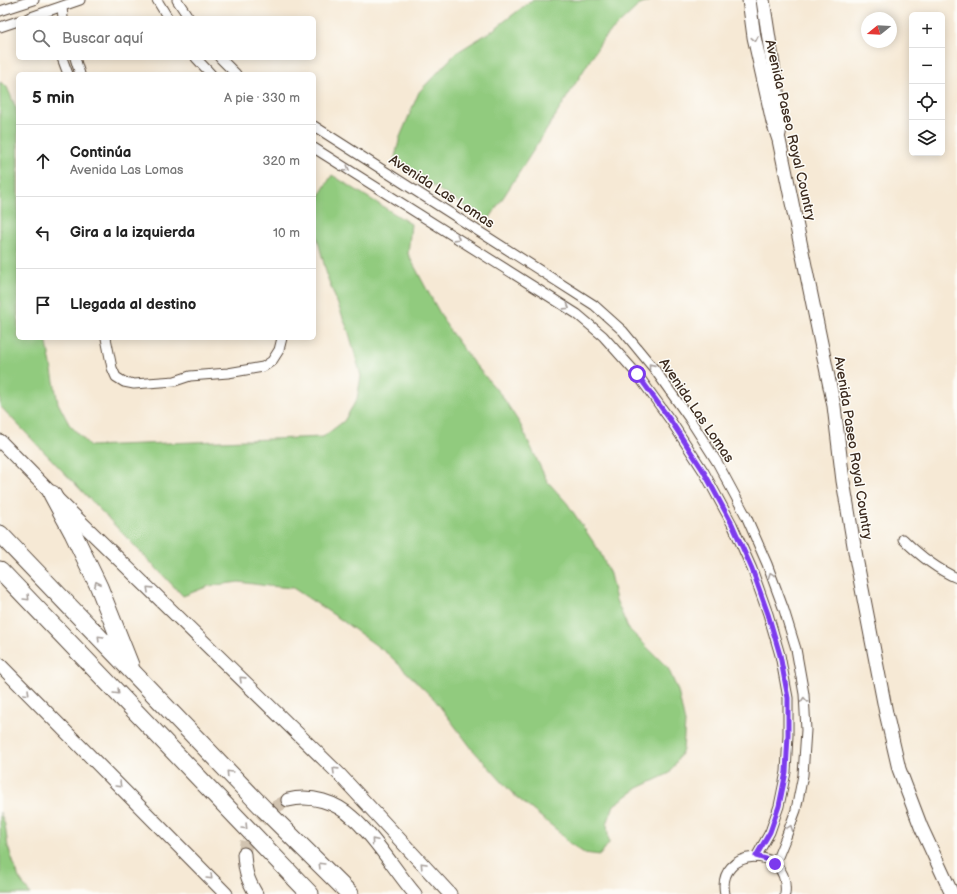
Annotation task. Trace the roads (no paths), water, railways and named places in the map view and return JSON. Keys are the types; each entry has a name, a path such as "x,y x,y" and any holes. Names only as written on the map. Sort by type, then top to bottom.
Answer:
{"highway":[{"path":"52,494 73,533 99,588 133,672"},
{"path":"0,534 265,810 350,894"},
{"path":"0,570 310,894"}],"main road":[{"name":"Avenida Paseo Royal Country","path":"749,0 754,37 773,122 779,140 834,406 843,482 886,713 899,769 921,827 952,894"},
{"path":"763,0 781,117 779,140"},
{"path":"0,441 52,494 340,774 450,894"},
{"path":"0,665 226,894"},
{"path":"288,800 306,798 326,802 341,808 354,818 378,845 415,894"},
{"path":"244,854 245,869 249,882 256,894"}],"street":[{"path":"0,11 34,0"},
{"path":"44,16 80,0"},
{"path":"157,0 167,16"},
{"path":"177,0 188,16"},
{"path":"62,7 63,16"},
{"path":"0,27 16,22"},
{"path":"63,60 67,72"},
{"path":"76,60 79,72"},
{"path":"198,60 209,72"},
{"path":"222,60 234,72"},
{"name":"Avenida Las Lomas","path":"316,127 594,305 623,331 655,370 693,424 746,516 768,564 796,649 805,701 806,730 803,776 796,810 775,864"},
{"name":"Avenida Las Lomas","path":"316,149 577,314 603,336 637,374 671,421 704,472 732,524 752,569 768,614 780,655 788,698 786,772 779,806 770,832 756,856"},
{"path":"106,340 112,368 116,377 124,382 134,384 175,381 190,376 228,373 263,367 272,361 279,350 282,340"},
{"path":"903,539 913,550 931,564 957,578"},
{"path":"725,894 724,883 727,874 732,867 739,861 756,856 775,864 784,878 784,894"}],"tunnel":[{"path":"244,854 247,838 252,830 274,808 288,800"}]}
